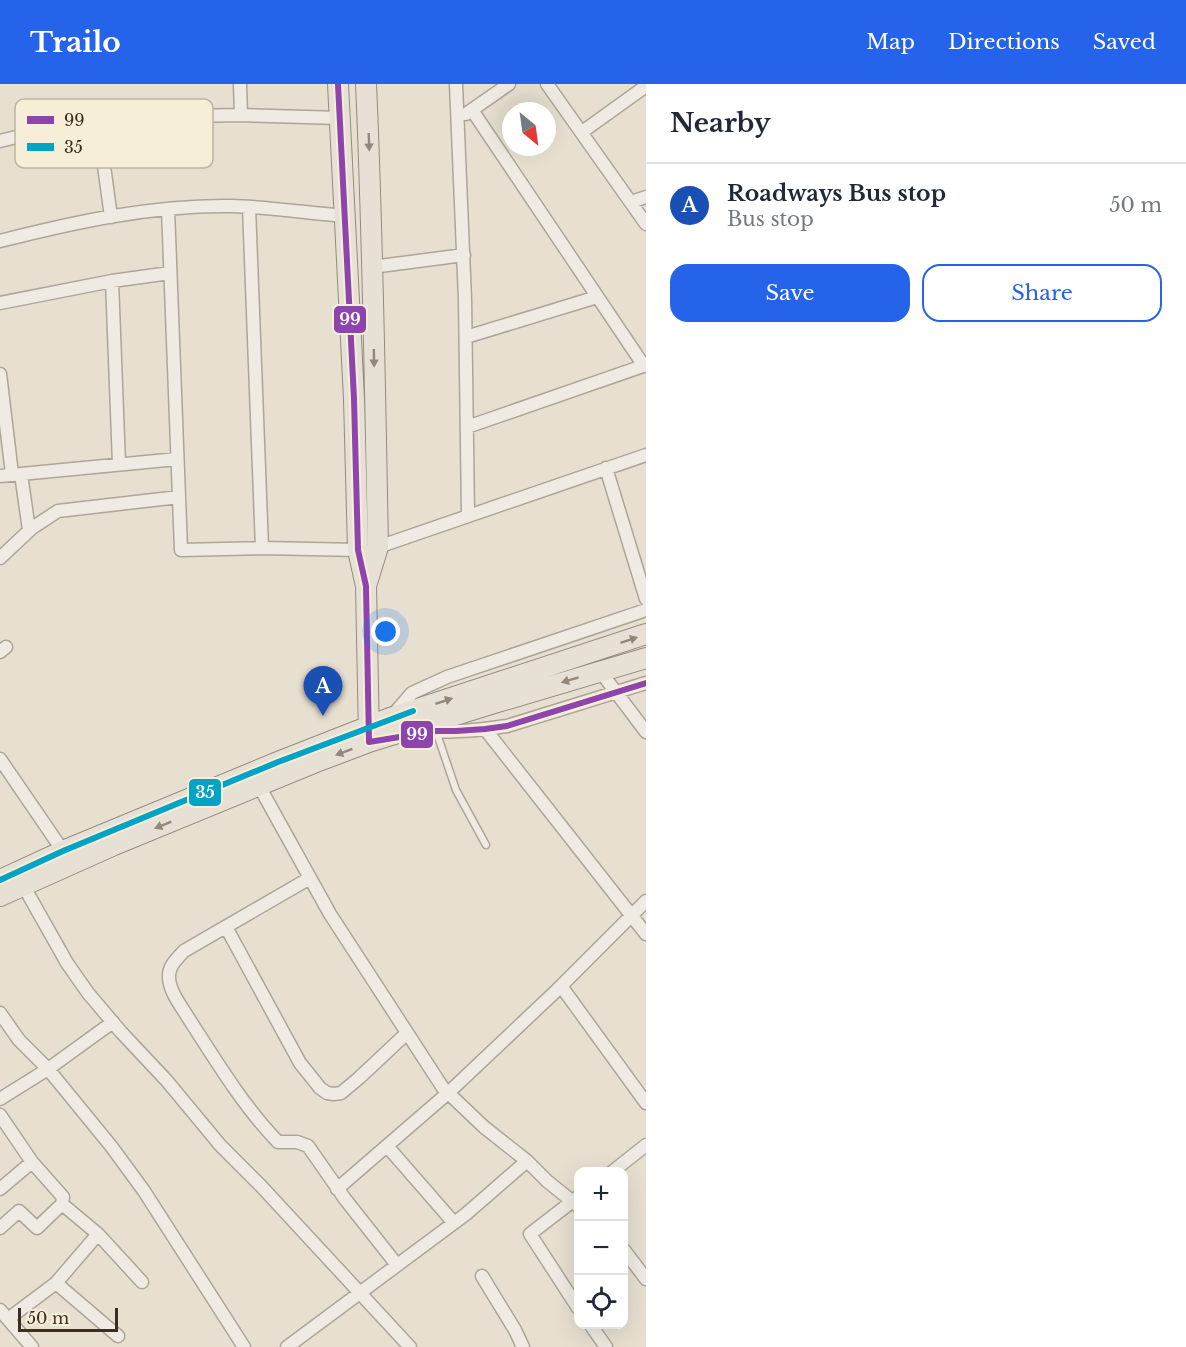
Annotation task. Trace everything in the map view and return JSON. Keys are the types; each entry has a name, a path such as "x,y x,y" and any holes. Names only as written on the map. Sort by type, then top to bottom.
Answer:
{"main road":[{"path":"338,84 354,399 358,550 366,586 369,734"},
{"path":"366,84 372,219 378,547 366,586"},
{"path":"0,896 114,845 259,786 369,734 390,718 646,634"},
{"path":"0,880 63,851 278,762 369,734 646,657"}],"street":[{"path":"240,84 241,115"},
{"path":"456,84 464,255 468,515"},
{"path":"458,120 509,84"},
{"path":"547,84 646,224"},
{"path":"582,132 646,86"},
{"path":"467,427 645,366 472,110"},
{"path":"213,115 340,118"},
{"path":"0,141 15,137"},
{"path":"104,168 111,217"},
{"path":"631,202 646,197"},
{"path":"0,241 63,225 151,210 229,206 345,216"},
{"path":"249,207 262,548"},
{"path":"168,209 181,550 262,548 358,550"},
{"path":"372,267 464,255"},
{"path":"0,303 112,281 170,273"},
{"path":"112,281 118,464"},
{"path":"466,337 597,297"},
{"path":"0,374 11,474 29,530"},
{"path":"378,547 646,455"},
{"path":"11,474 177,459"},
{"path":"606,468 646,598"},
{"path":"0,558 29,530 58,511 179,497"},
{"path":"390,718 412,693 447,677 646,610"},
{"path":"600,671 646,732"},
{"path":"369,734 456,731 507,726 646,683"},
{"path":"485,729 646,934"},
{"path":"0,759 63,851"},
{"path":"259,786 330,914 443,1088 547,1181 574,1199"},
{"path":"310,878 184,951 171,966 169,978 173,994 210,1052 264,1128 278,1142 297,1142 308,1146 338,1189 398,1265"},
{"path":"23,885 67,963 88,993 167,1081 220,1145 261,1185 410,1347"},
{"path":"338,1189 448,1093 561,986 646,901"},
{"path":"226,927 300,1064 327,1093 341,1093 407,1033"},
{"path":"561,986 646,1103"},
{"path":"0,1013 19,1040 48,1069 111,1146 144,1191 244,1347"},
{"path":"0,1099 48,1069 113,1022"},
{"path":"0,1115 32,1161 63,1197 62,1204 37,1228 19,1211 0,1228"},
{"path":"618,1167 646,1145"},
{"path":"387,1146 454,1223"},
{"path":"0,1189 32,1161"},
{"path":"287,1347 454,1223 527,1161"},
{"path":"574,1203 530,1234 574,1300"},
{"path":"62,1204 98,1234 141,1282"},
{"path":"32,1347 4,1314 56,1283 98,1234"},
{"path":"628,1255 646,1279"},
{"path":"482,1276 523,1347"},
{"path":"56,1283 118,1336"},
{"path":"593,1329 606,1347"}],"lane":[{"path":"436,730 456,790 486,845"}],"transit line":[{"name":"99","path":"338,84 354,399 358,550 366,586 369,742 436,731 507,726 646,683"},
{"name":"35","path":"0,880 63,851 278,762 413,711"}],"place":[{"name":"Roadways Bus stop","path":"323,716"}]}
